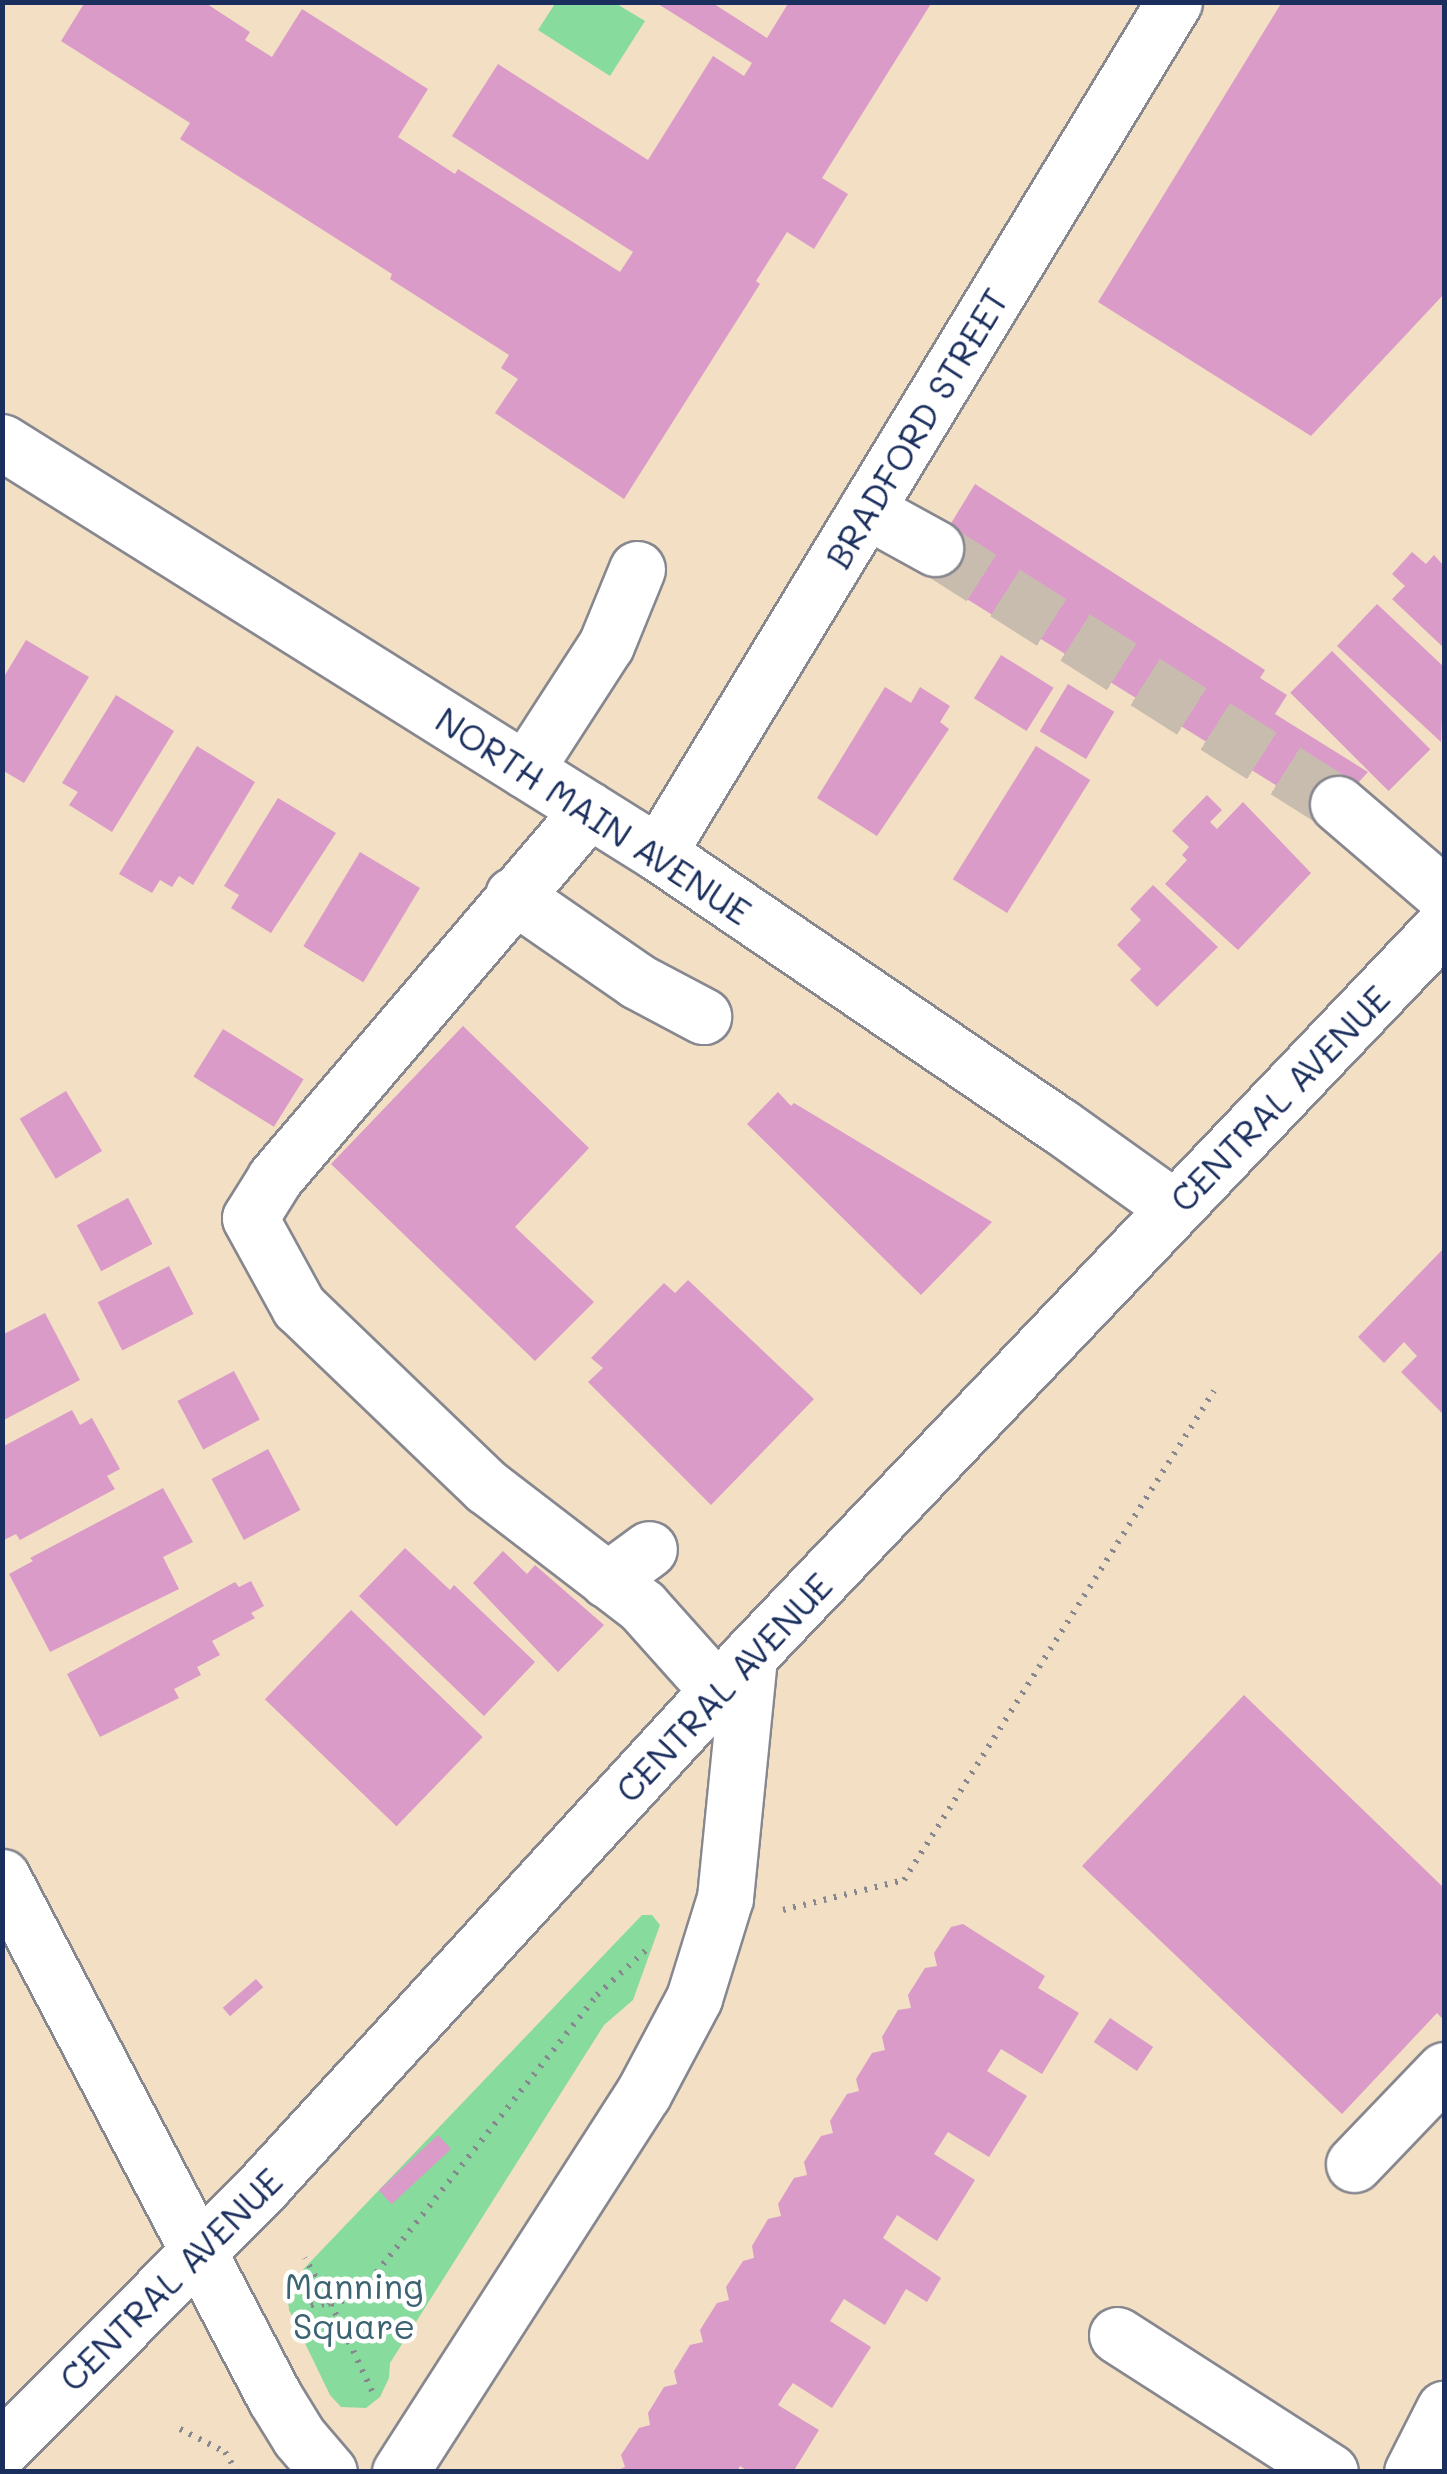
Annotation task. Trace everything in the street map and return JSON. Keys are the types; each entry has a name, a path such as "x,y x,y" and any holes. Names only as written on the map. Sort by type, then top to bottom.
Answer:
{"street":[{"name":"BRADFORD STREET","path":"658,853 1174,2"},
{"name":"NORTH MAIN AVENUE","path":"2,442 658,853 1044,1114 1172,1207"},
{"path":"866,510 936,548"},
{"path":"524,770 606,644 637,570"},
{"path":"1338,804 1444,895"},
{"path":"400,2472 643,2094 694,1998 718,1926 728,1878 734,1674 642,1606 628,1565 487,1487 298,1307 250,1218 275,1178 589,810"},
{"path":"512,896 637,981 703,1016"},
{"name":"CENTRAL AVENUE","path":"2,2449 264,2186 734,1674 1172,1207 1444,926"},
{"path":"2,1877 274,2398 299,2437 329,2472"},
{"path":"1354,2164 1444,2070"},
{"path":"1117,2335 1330,2472"},
{"path":"1412,2472 1444,2408"}],"path":[{"path":"304,2312 311,2305 358,2297 597,1996 655,1942 904,1880 1214,1391"},
{"path":"305,2258 372,2391"},
{"path":"180,2429 225,2452 237,2472"}],"green space":[{"path":"556,2 615,3 645,21 610,76 538,30"},
{"name":"Manning Square","path":"642,1915 652,1915 660,1925 633,2000 604,2025 390,2363 389,2378 380,2397 366,2408 341,2407 330,2395 289,2310 287,2291 294,2279"}],"building":[{"path":"85,2 204,2 250,32 245,40 272,57 302,9 428,89 398,137 455,174 458,169 620,272 633,252 452,136 498,64 648,160 713,56 744,76 752,63 655,2 711,2 767,38 789,2 932,2 822,178 848,194 814,249 787,232 756,281 760,284 624,499 495,413 518,379 501,368 509,355 390,279 392,274 180,139 190,123 61,41"},
{"path":"1282,2 1444,2 1444,294 1311,436 1098,302"},
{"path":"975,484 1265,670 1260,678 1287,695 1275,714 1368,772 1327,817 1025,629 1023,634 922,571"},
{"path":"1412,552 1426,564 1434,555 1444,566 1444,648 1392,599 1405,586 1392,574"},
{"path":"1377,604 1444,667 1441,742 1337,646"},
{"path":"26,640 89,677 24,783 2,770 2,680"},
{"path":"1332,651 1430,749 1389,791 1290,693"},
{"path":"1001,655 1054,688 1027,731 974,698"},
{"path":"1068,684 1114,712 1086,759 1040,731"},
{"path":"885,687 911,703 920,687 950,706 940,722 949,729 877,836 817,798"},
{"path":"116,695 174,731 112,832 69,805 78,792 62,783"},
{"path":"197,746 255,782 193,885 179,876 172,887 160,880 152,893 119,874"},
{"path":"1036,746 1090,780 1007,913 953,879"},
{"path":"1207,795 1222,810 1210,822 1217,829 1243,802 1311,873 1238,950 1165,884 1187,860 1182,855 1189,847 1172,831"},
{"path":"278,798 336,833 271,933 231,908 239,895 224,886"},
{"path":"360,852 420,888 363,982 303,946"},
{"path":"1153,885 1218,947 1157,1007 1130,980 1141,969 1117,945 1141,920 1130,909"},
{"path":"463,1026 589,1148 515,1227 594,1302 535,1361 331,1164"},
{"path":"223,1029 304,1079 274,1127 193,1076"},
{"path":"66,1091 102,1151 56,1179 20,1119"},
{"path":"778,1092 791,1106 794,1103 992,1222 921,1295 747,1124"},
{"path":"128,1198 152,1244 101,1271 77,1225"},
{"path":"1444,1248 1444,1415 1401,1372 1417,1356 1404,1342 1384,1363 1358,1337"},
{"path":"169,1266 194,1314 122,1350 98,1302"},
{"path":"688,1280 814,1399 711,1505 588,1382 603,1368 591,1358 664,1283 675,1293"},
{"path":"45,1313 80,1380 2,1421 2,1335"},
{"path":"234,1371 260,1420 203,1450 177,1401"},
{"path":"72,1410 80,1425 92,1418 120,1469 107,1476 115,1489 20,1540 16,1534 2,1541 2,1447"},
{"path":"268,1449 300,1510 244,1540 211,1479"},
{"path":"163,1488 193,1542 163,1557 179,1589 50,1652 9,1574 33,1561 30,1558"},
{"path":"405,1548 450,1590 454,1585 535,1662 484,1716 359,1596"},
{"path":"503,1551 527,1574 535,1565 604,1625 558,1672 473,1583"},
{"path":"251,1581 264,1606 251,1613 255,1618 212,1641 220,1655 197,1667 201,1675 174,1689 179,1698 100,1737 67,1674 235,1582 239,1587"},
{"path":"351,1610 483,1737 397,1826 265,1699"},
{"path":"1244,1695 1444,1888 1444,2020 1437,2013 1342,2114 1082,1866"},
{"path":"963,1924 1045,1976 1038,1988 1079,2013 1042,2074 1001,2049 987,2071 1027,2096 989,2157 948,2132 934,2154 975,2180 937,2241 897,2215 883,2238 941,2278 927,2302 906,2289 885,2325 844,2299 830,2321 871,2347 832,2408 793,2383 778,2405 819,2430 793,2472 749,2472 740,2466 737,2472 613,2472 625,2467 621,2455 639,2428 650,2425 648,2413 664,2387 677,2384 674,2371 690,2345 703,2342 700,2330 717,2303 729,2300 726,2287 743,2261 754,2258 752,2246 768,2219 781,2216 778,2204 794,2178 807,2175 804,2162 821,2136 833,2133 830,2121 847,2094 859,2091 856,2079 872,2053 885,2050 882,2037 898,2010 911,2008 908,1995 925,1968 937,1966 934,1953 951,1927"},
{"path":"256,1979 263,1987 230,2016 223,2008"},
{"path":"1110,2018 1153,2047 1137,2071 1094,2042"},
{"path":"438,2135 451,2149 392,2204 379,2190"}],"tunnel":[{"path":"935,548 1338,804"}]}
